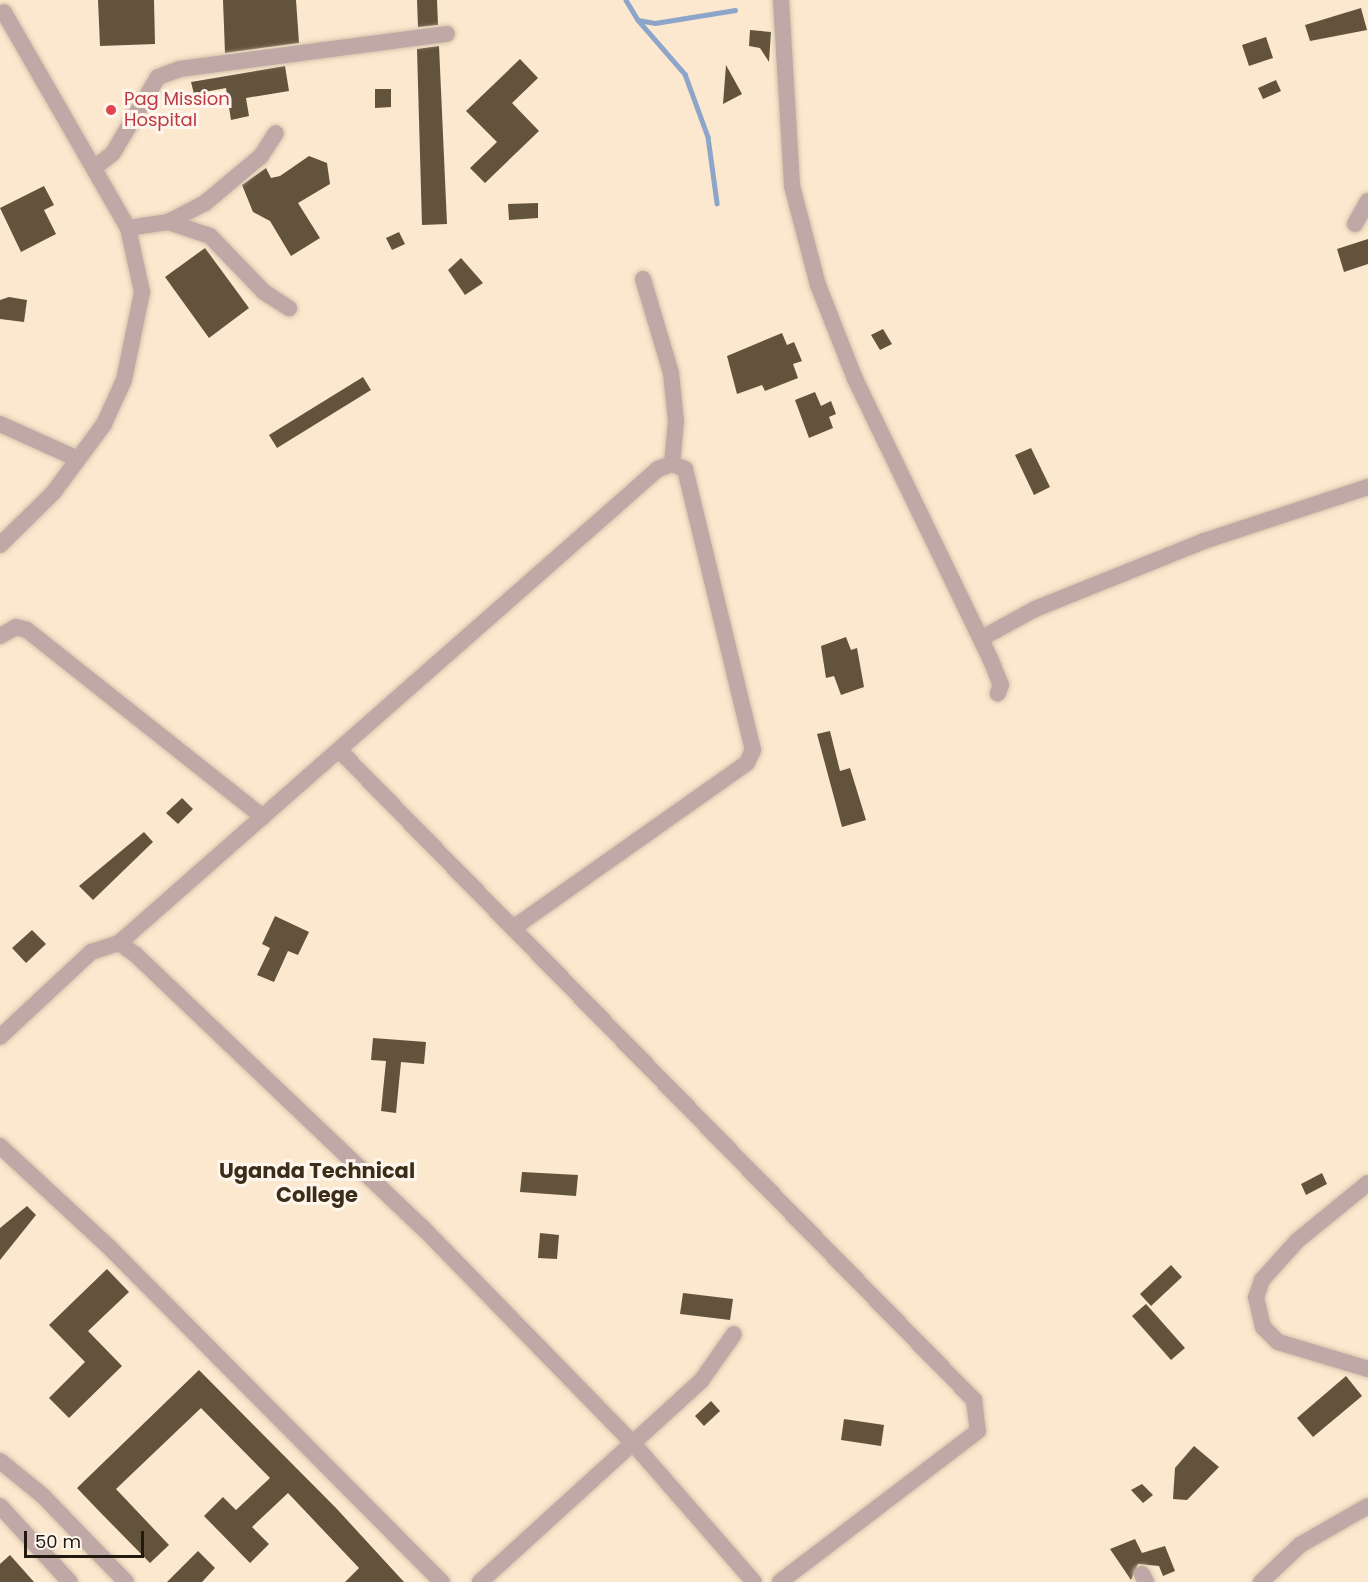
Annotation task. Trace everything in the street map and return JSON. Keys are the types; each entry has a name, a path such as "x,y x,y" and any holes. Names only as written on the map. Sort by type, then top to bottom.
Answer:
{"street":[{"path":"781,0 792,186 818,285 855,379 982,638 1001,685 998,693"},
{"path":"0,545 78,459 104,424 124,380 142,292 128,228 7,9"},
{"path":"94,168 113,153 158,77 180,69 447,34"},
{"path":"128,228 168,222 205,203 261,156 276,133"},
{"path":"1354,224 1368,201"},
{"path":"168,222 210,236 264,292 289,308"},
{"path":"643,279 671,373 676,422 672,464"},
{"path":"0,424 78,459"},
{"path":"0,1036 91,952 119,944 657,469 672,464 686,469 753,750 747,763 513,928"},
{"path":"982,638 1035,609 1204,541 1368,487"},
{"path":"0,636 16,627 27,630 263,817"},
{"path":"339,750 974,1401 978,1431 780,1582"},
{"path":"119,944 322,1130 631,1441 754,1582"},
{"path":"0,1146 110,1248 442,1582"},
{"path":"1368,1183 1297,1240 1262,1280 1256,1297 1263,1327 1278,1342 1368,1369"},
{"path":"480,1582 631,1441 701,1381 734,1334"},
{"path":"0,1461 42,1495 126,1582"},
{"path":"0,1506 70,1582"},
{"path":"1261,1582 1300,1545 1368,1506"}],"building":[{"path":"98,0 154,0 155,44 100,46"},
{"path":"223,0 296,0 299,43 225,53"},
{"path":"417,0 437,0 438,25 418,27"},
{"path":"1361,8 1367,30 1310,41 1305,25"},
{"path":"750,30 771,32 769,62 760,48 749,46"},
{"path":"1266,37 1273,58 1249,66 1242,45"},
{"path":"439,46 447,224 422,225 417,49"},
{"path":"520,59 538,78 512,103 539,131 485,183 470,168 497,142 466,111"},
{"path":"726,65 742,94 723,104"},
{"path":"285,66 289,91 246,98 249,116 231,120 226,88 194,94 191,82"},
{"path":"1276,80 1281,91 1263,99 1258,88"},
{"path":"375,89 391,89 391,107 375,108"},
{"path":"309,156 327,163 330,184 298,203 320,238 291,256 270,221 253,212 242,185 266,168 271,178 280,176"},
{"path":"44,186 54,205 44,210 56,234 21,252 0,208"},
{"path":"538,203 538,218 509,220 508,204"},
{"path":"399,232 405,244 392,250 386,238"},
{"path":"1368,239 1368,264 1344,272 1337,249"},
{"path":"205,248 249,308 209,338 165,277"},
{"path":"461,258 483,283 465,295 448,270"},
{"path":"9,297 27,300 24,322 0,319 0,300"},
{"path":"883,329 892,344 880,350 871,335"},
{"path":"782,333 787,345 794,342 802,361 793,364 798,378 765,391 762,385 737,394 727,356"},
{"path":"363,377 371,390 277,448 269,435"},
{"path":"815,392 821,406 831,401 836,414 829,417 833,428 809,438 795,400"},
{"path":"1031,448 1050,487 1034,495 1015,455"},
{"path":"846,637 851,650 857,648 864,687 841,695 834,676 826,678 821,646"},
{"path":"830,731 840,771 850,768 866,820 842,827 817,734"},
{"path":"182,798 193,809 178,824 166,813"},
{"path":"144,832 153,842 93,900 79,886"},
{"path":"275,916 309,932 298,955 288,951 274,982 257,975 270,948 262,944"},
{"path":"32,930 46,944 26,963 12,948"},
{"path":"373,1038 426,1042 424,1064 401,1062 396,1113 381,1111 386,1061 371,1060"},
{"path":"522,1172 578,1175 576,1196 520,1192"},
{"path":"1322,1173 1327,1184 1306,1195 1301,1184"},
{"path":"27,1206 36,1215 0,1260 0,1228"},
{"path":"540,1233 559,1235 557,1259 538,1258"},
{"path":"1171,1265 1182,1277 1151,1306 1140,1294"},
{"path":"107,1269 129,1292 88,1331 122,1366 69,1418 49,1398 85,1362 49,1325"},
{"path":"683,1293 733,1299 730,1320 680,1314"},
{"path":"1146,1304 1185,1348 1171,1360 1132,1316"},
{"path":"199,1370 336,1508 404,1582 345,1582 359,1568 288,1493 252,1527 269,1544 250,1563 204,1516 223,1497 236,1510 270,1478 201,1408 116,1489 169,1545 150,1563 96,1508 77,1488"},
{"path":"1346,1376 1362,1396 1313,1437 1297,1418"},
{"path":"711,1401 720,1411 704,1426 695,1416"},
{"path":"844,1419 884,1425 881,1446 841,1440"},
{"path":"1194,1446 1219,1467 1187,1500 1173,1499 1175,1468"},
{"path":"1142,1484 1153,1495 1143,1503 1131,1490"},
{"path":"1135,1539 1142,1553 1165,1546 1175,1571 1163,1576 1159,1566 1138,1564 1131,1580 1110,1549"},
{"path":"198,1551 215,1568 202,1582 167,1582"},
{"path":"10,1555 34,1582 0,1582 0,1564"}],"waterway":[{"path":"626,0 638,20 655,23 735,10"},
{"path":"638,20 685,74 708,137 717,203"}],"place":[{"name":"Pag Mission Hospital","path":"111,110"}],"district":[{"name":"Uganda Technical College","path":"317,1183"}]}
